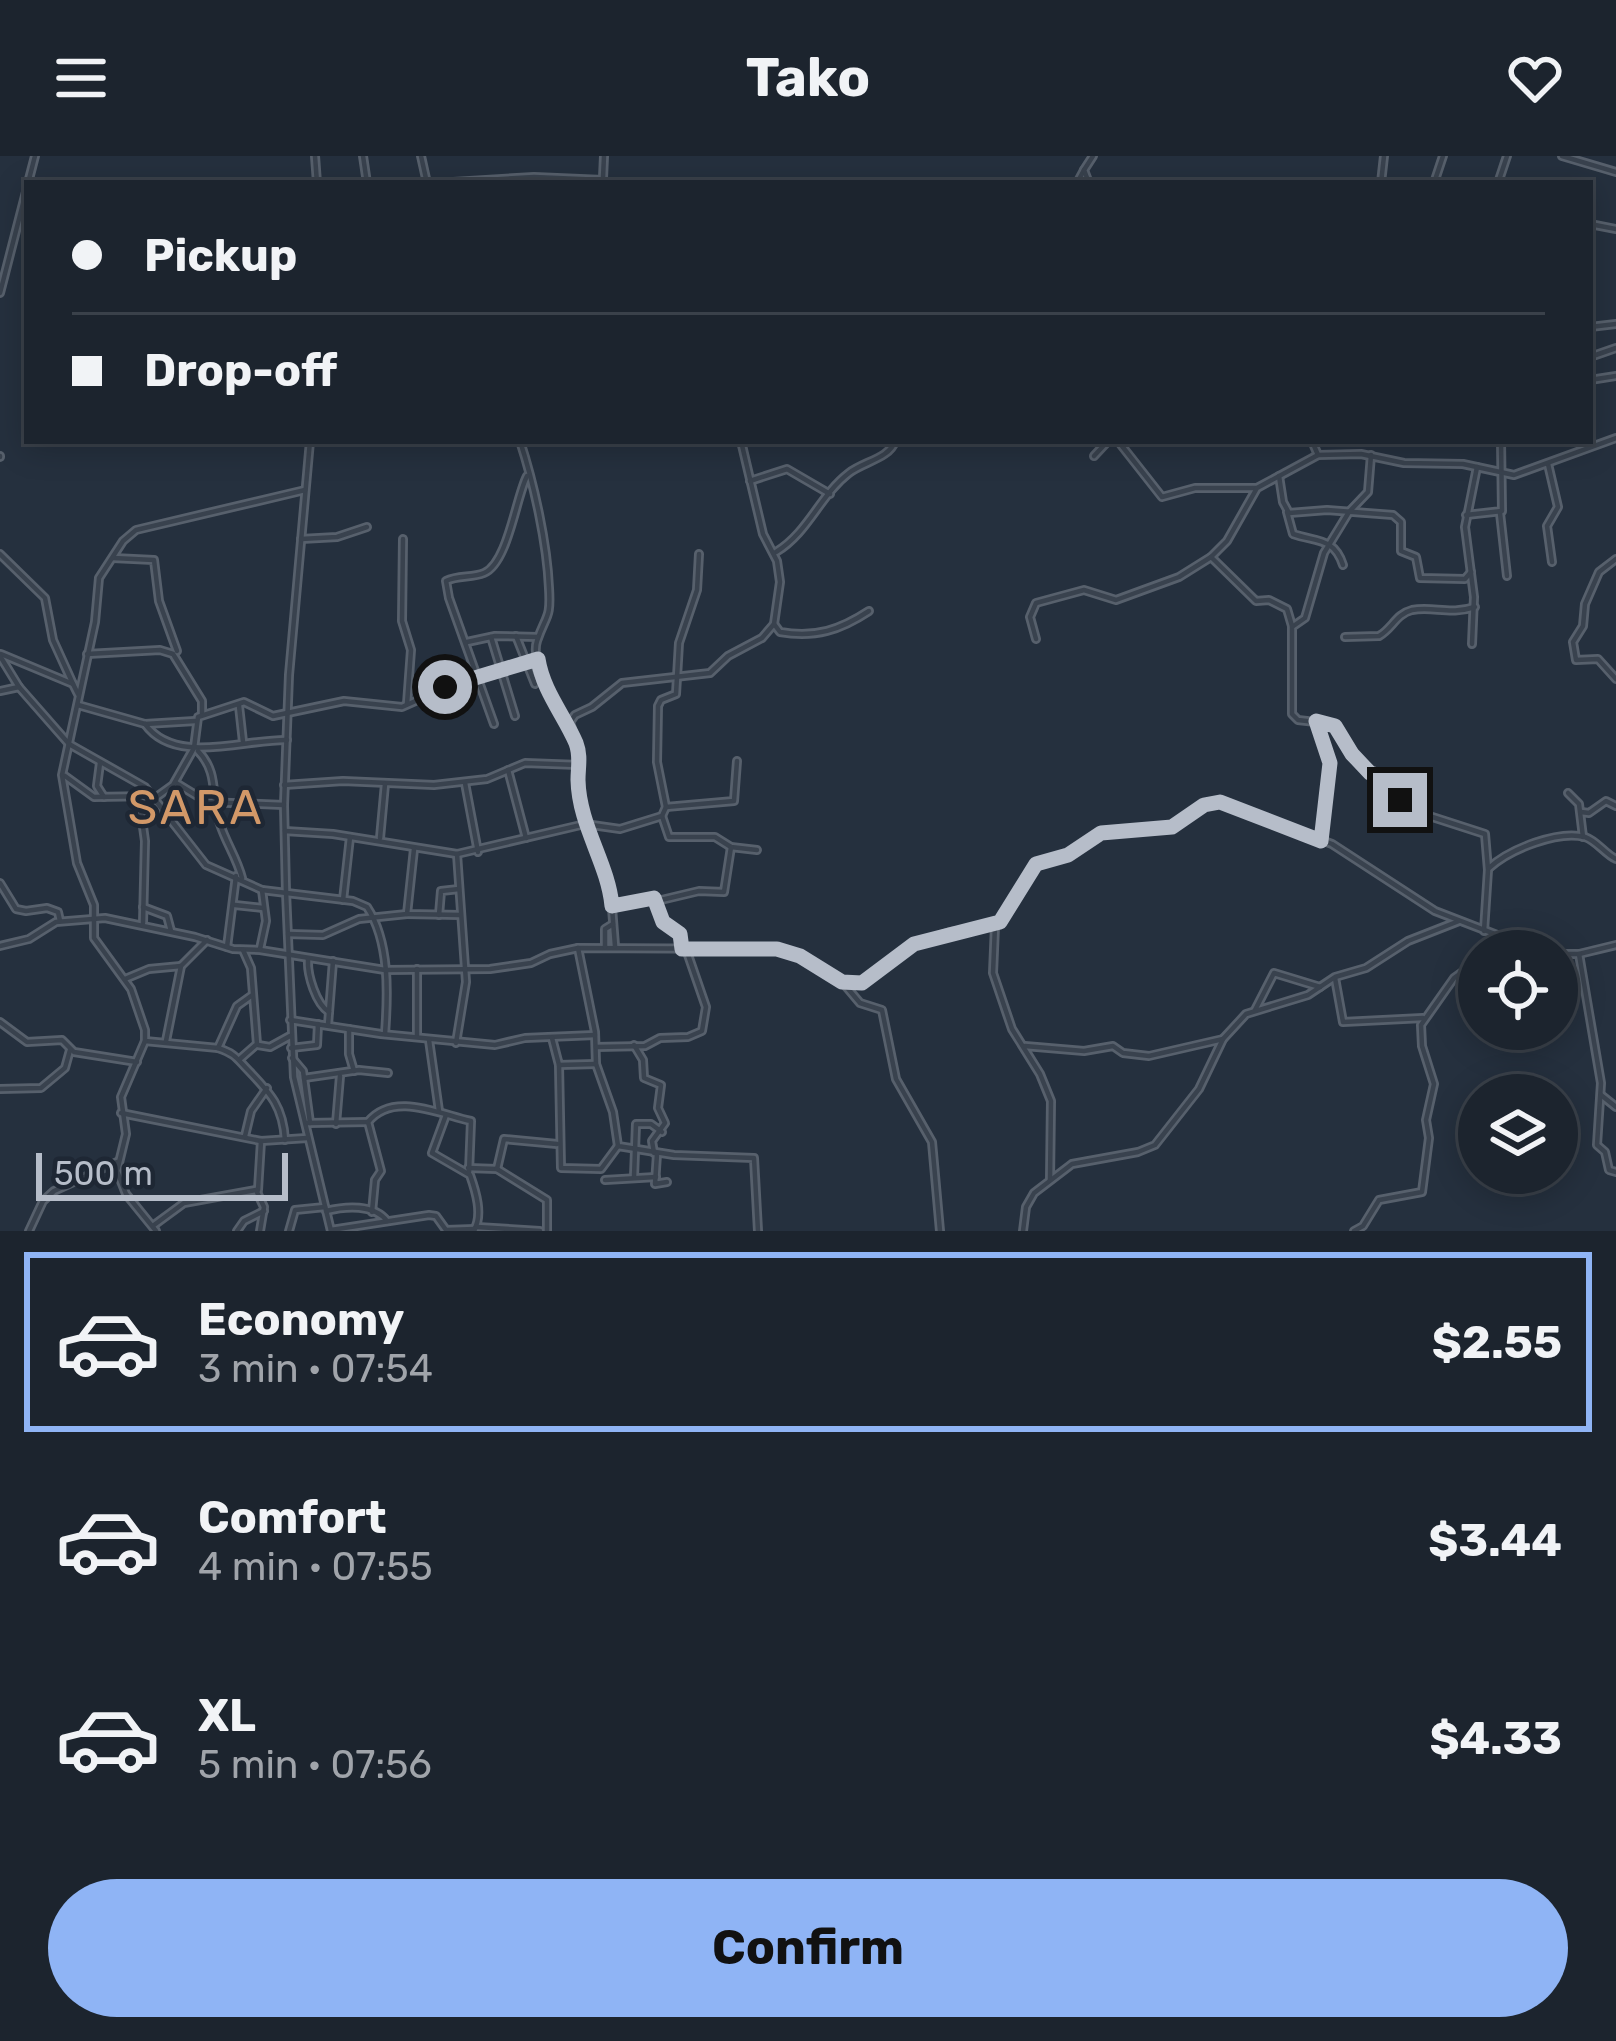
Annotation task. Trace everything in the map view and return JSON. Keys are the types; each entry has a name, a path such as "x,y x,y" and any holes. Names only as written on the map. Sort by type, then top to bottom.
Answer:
{"street":[{"path":"1079,180 1093,156"},
{"path":"1562,156 1616,172"},
{"path":"1084,170 1088,180"},
{"path":"1,288 24,201"},
{"path":"306,1123 290,1036 284,785 310,444"},
{"path":"521,444 549,585 549,622 539,638 538,659 554,708 578,746 585,824 610,890 615,948"},
{"path":"570,728 572,717 617,685 710,673 774,624 780,582 775,553 764,539 742,444"},
{"path":"775,553 793,542 852,471 895,444"},
{"path":"1094,456 1105,444"},
{"path":"1120,444 1164,497 1195,488 1257,488"},
{"path":"1313,444 1318,455"},
{"path":"1502,444 1500,513 1507,576"},
{"path":"1036,639 1030,616 1039,601 1084,590 1117,600 1179,577 1211,557 1232,535 1257,488 1318,455 1371,455 1404,463 1522,474 1585,444"},
{"path":"1292,627 1305,618 1330,543 1368,492 1371,455"},
{"path":"1548,464 1558,507 1546,528 1552,562"},
{"path":"1472,644 1474,607 1466,515 1477,467"},
{"path":"750,481 787,469 830,494"},
{"path":"494,724 446,581 490,570 528,475"},
{"path":"1279,476 1293,534 1330,543 1343,565"},
{"path":"76,750 78,694 95,622 99,578 129,534 144,526 305,490"},
{"path":"1287,512 1397,517 1402,524 1401,550 1416,556 1421,579 1465,579 1471,572"},
{"path":"1466,515 1500,513"},
{"path":"301,539 337,537 367,526"},
{"path":"404,539 402,621 411,650 407,704"},
{"path":"0,554 45,598 53,640 78,694"},
{"path":"699,554 697,590 679,643 675,696 658,706 657,762 666,807 662,816 669,837 715,837 731,848 757,850"},
{"path":"113,557 154,560 159,601 178,651"},
{"path":"1211,557 1256,601 1267,600 1286,609 1292,627 1292,714 1298,720 1335,726 1370,773 1386,778 1400,800 1417,806 1421,814 1485,834 1484,930"},
{"path":"1616,559 1599,572 1585,604 1585,622 1573,642 1576,660 1598,658 1616,679"},
{"path":"1345,637 1379,636 1413,610 1456,612 1474,607"},
{"path":"774,624 780,632 814,635 836,630 869,611"},
{"path":"516,636 535,684"},
{"path":"491,637 515,716"},
{"path":"466,641 539,638"},
{"path":"62,775 92,796 154,797 175,782 195,748 202,700 173,654 160,650 87,654"},
{"path":"0,655 73,684"},
{"path":"0,655 19,687 69,744 154,797 202,861 262,890 364,905 374,917 385,970 385,1034"},
{"path":"78,705 145,724 199,718 250,702 267,716 288,716 344,701 401,707 478,675 538,659"},
{"path":"0,691 19,687"},
{"path":"239,704 243,742"},
{"path":"1316,721 1330,763 1321,841"},
{"path":"145,724 157,737 195,748 287,740"},
{"path":"74,733 62,775 77,863 92,898 98,946 125,980 145,1040 121,1097 126,1134 117,1162 123,1188 155,1228 184,1202 258,1191"},
{"path":"195,748 213,773 219,822 234,850 239,877 226,947"},
{"path":"100,761 97,783 104,797"},
{"path":"284,785 465,782 541,761 579,765"},
{"path":"666,807 734,801 737,761"},
{"path":"508,770 523,837"},
{"path":"175,782 188,794 216,804 284,805"},
{"path":"465,782 478,852"},
{"path":"380,841 386,784"},
{"path":"1568,793 1580,804 1583,837"},
{"path":"139,798 145,841 143,926"},
{"path":"1581,812 1589,813 1606,801 1616,806"},
{"path":"842,982 867,981 914,944 950,932 995,926 1008,914 1039,862 1068,855 1101,833 1172,827 1212,802 1321,841 1362,861 1429,907 1482,930"},
{"path":"285,831 458,854 585,824 620,829 662,816"},
{"path":"1488,870 1521,845 1558,836 1583,837 1616,859"},
{"path":"343,900 350,837"},
{"path":"406,914 414,848"},
{"path":"612,906 724,892 731,848"},
{"path":"456,1043 465,969 458,854"},
{"path":"0,883 16,909 51,909 58,912 60,921"},
{"path":"439,915 441,891 459,889"},
{"path":"260,950 266,921 262,890"},
{"path":"595,1046 645,1046 660,1038 694,1036 705,1028 705,1003 680,934 663,922 657,901"},
{"path":"235,905 263,908"},
{"path":"142,907 166,916 171,931"},
{"path":"288,934 323,935 353,920 374,917 460,915"},
{"path":"0,946 29,939 60,921 118,918 226,947 385,970 525,964 578,948 760,948 795,954 842,982 860,1003 882,1010 896,1079 932,1142 940,1231"},
{"path":"1023,1231 1028,1202 1077,1162 1155,1145 1199,1089 1223,1040 1240,1019 1308,995 1335,977 1366,968 1408,941 1460,921"},
{"path":"605,947 605,929 614,924"},
{"path":"995,926 993,973 1008,1020 1051,1101 1050,1180"},
{"path":"166,1044 181,966 207,940"},
{"path":"1616,945 1579,954 1599,1061 1597,1145 1605,1152 1607,1168 1616,1172"},
{"path":"551,1038 562,1099 560,1168 604,1167 619,1146 596,1064 578,948"},
{"path":"242,950 250,966 256,1044"},
{"path":"308,959 308,976 321,1007 329,1012"},
{"path":"328,1025 334,961"},
{"path":"125,980 149,969 181,966"},
{"path":"417,969 418,1038"},
{"path":"1255,1010 1273,974 1320,987"},
{"path":"1354,1231 1363,1226 1378,1200 1419,1193 1425,1186 1427,1113 1434,1084 1422,1046 1424,1018 1458,974"},
{"path":"1335,977 1342,1022 1424,1018"},
{"path":"218,1048 237,1006 251,996"},
{"path":"290,1020 499,1046 525,1038 595,1035"},
{"path":"0,1022 26,1042 62,1040 70,1050 137,1062"},
{"path":"291,1048 317,1045 317,1024"},
{"path":"350,1028 354,1071"},
{"path":"256,1044 270,1047 290,1036"},
{"path":"145,1040 218,1048 241,1058 282,1112 285,1140"},
{"path":"292,1058 300,1064 304,1078 307,1138 331,1230 434,1215 446,1230 543,1231 547,1200 497,1169 468,1170 431,1153 442,1114 429,1040"},
{"path":"1021,1046 1084,1051 1112,1046 1144,1056 1223,1040"},
{"path":"241,1058 256,1044"},
{"path":"634,1045 642,1057 644,1078 661,1085 658,1108 664,1123 652,1141 656,1185 667,1182"},
{"path":"0,1089 41,1088 65,1068 70,1050"},
{"path":"559,1065 596,1064"},
{"path":"304,1078 354,1071 388,1073"},
{"path":"336,1124 340,1075"},
{"path":"245,1138 248,1120 267,1088"},
{"path":"1601,1095 1616,1107"},
{"path":"306,1123 368,1122 394,1106 472,1122 468,1170 477,1192 475,1229"},
{"path":"121,1113 261,1141 307,1138"},
{"path":"368,1122 381,1172 374,1180 372,1212"},
{"path":"634,1177 636,1124 651,1124 662,1132"},
{"path":"497,1169 504,1139 559,1144"},
{"path":"260,1231 264,1210 258,1191 261,1141"},
{"path":"619,1146 655,1153 754,1158 758,1231"},
{"path":"29,1231 46,1197 117,1162"},
{"path":"605,1180 656,1177"},
{"path":"289,1231 295,1210 356,1208 382,1214 388,1223"},
{"path":"237,1231 264,1210"}],"district":[{"name":"SARA","path":"196,807"}],"route":[{"path":"445,687 538,659 554,708 578,746 585,824 612,906 654,898 663,922 680,934 682,949 777,949 800,956 842,982 857,984 914,944 950,932 995,926 1008,914 1036,864 1068,855 1101,833 1167,829 1204,805 1220,802 1321,841 1330,763 1316,721 1335,726 1352,754 1370,773 1386,778 1400,800"}]}
